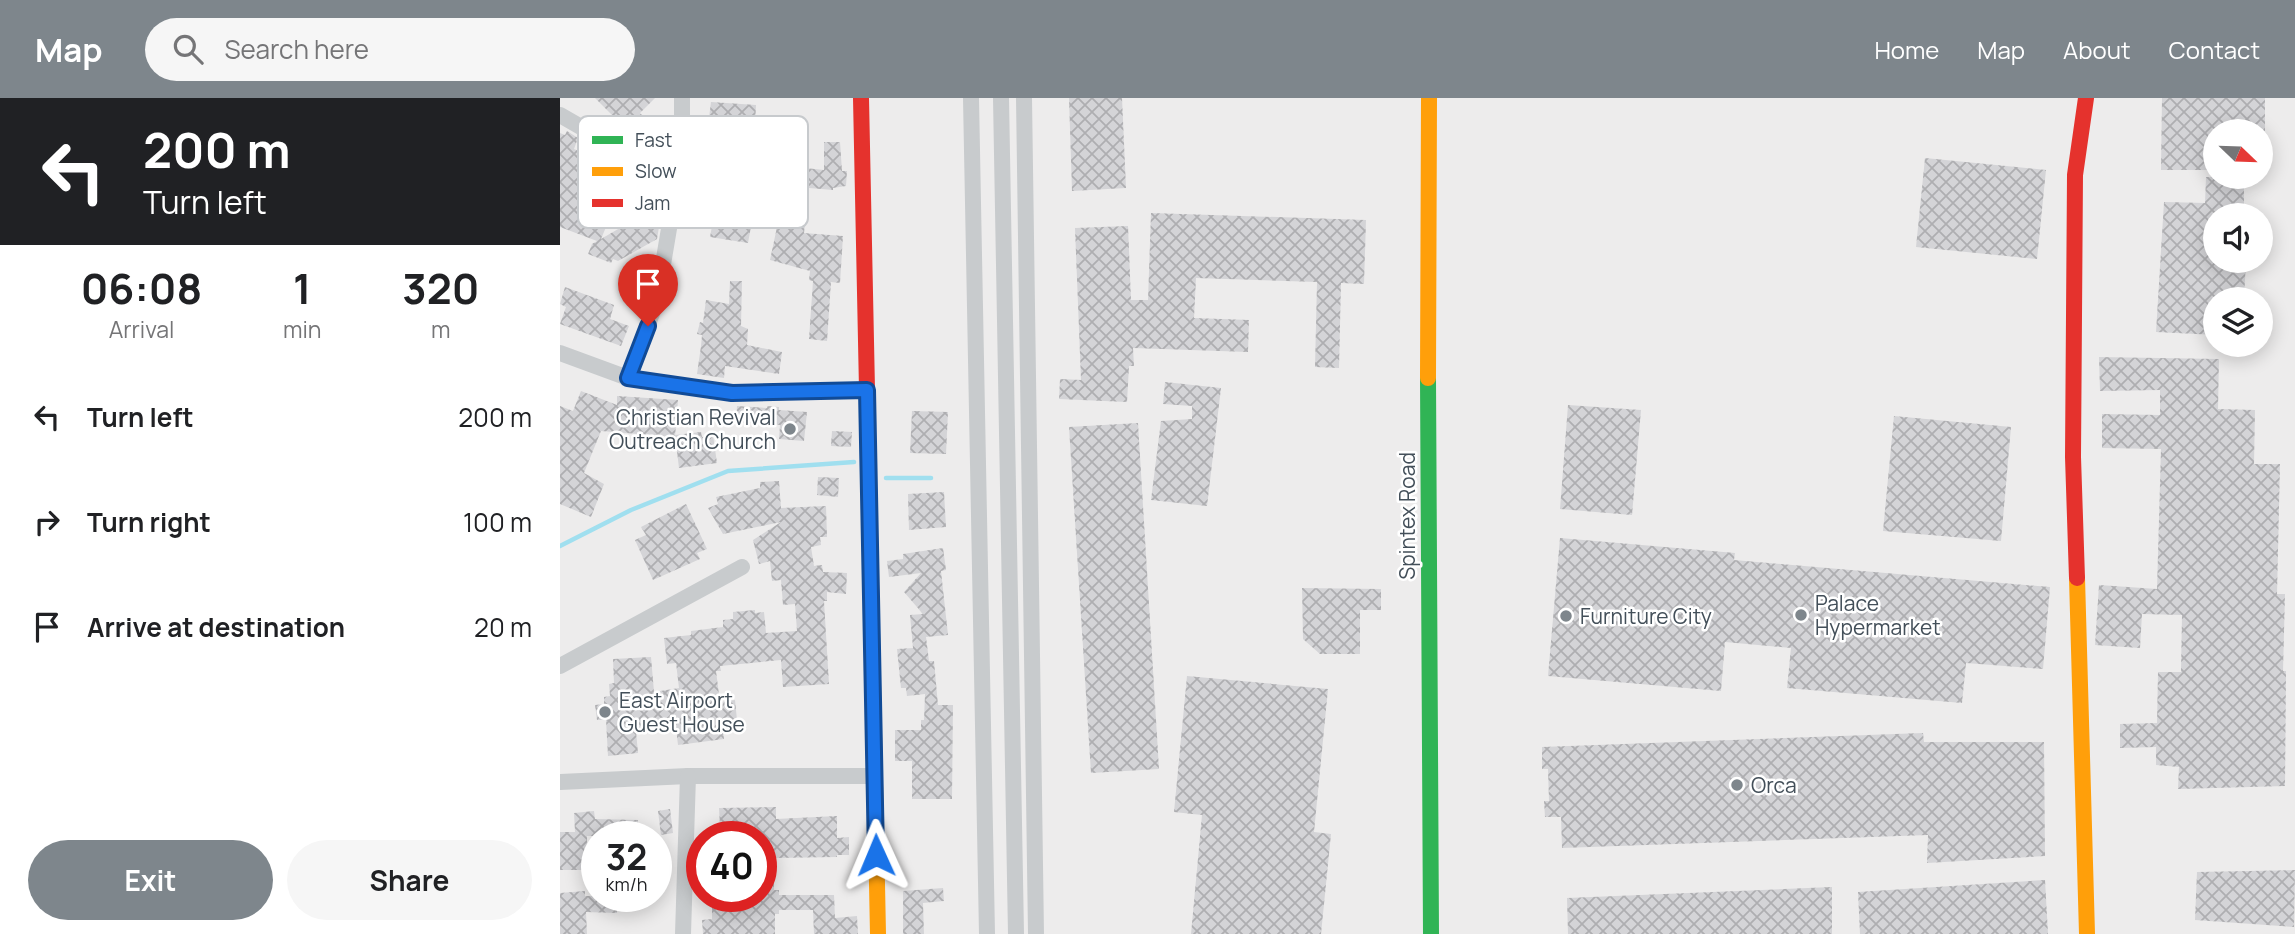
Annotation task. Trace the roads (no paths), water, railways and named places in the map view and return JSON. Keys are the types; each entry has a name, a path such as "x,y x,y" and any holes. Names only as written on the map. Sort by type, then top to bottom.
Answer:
{"street":[{"path":"682,98 682,116"},
{"path":"861,98 878,934"},
{"path":"971,98 987,934"},
{"path":"1001,98 1016,934"},
{"path":"1024,98 1036,934"},
{"name":"Spintex Road","path":"1429,98 1431,934"},
{"path":"2087,98 2075,175 2073,457 2087,934"},
{"path":"560,115 578,125"},
{"path":"628,378 657,300 669,228"},
{"path":"560,353 628,378 732,393 867,390"},
{"path":"560,666 742,567"},
{"path":"560,782 688,776 874,776"},
{"path":"682,934 688,776"}],"waterway":[{"path":"560,546 631,510 728,471 854,462"},
{"path":"886,478 931,478"}],"place":[{"name":"Christian Revival Outreach Church","path":"790,429"},
{"name":"Palace Hypermarket","path":"1801,615"},
{"name":"Furniture City","path":"1566,616"},
{"name":"East Airport Guest House","path":"605,712"},
{"name":"Orca","path":"1737,785"}]}
